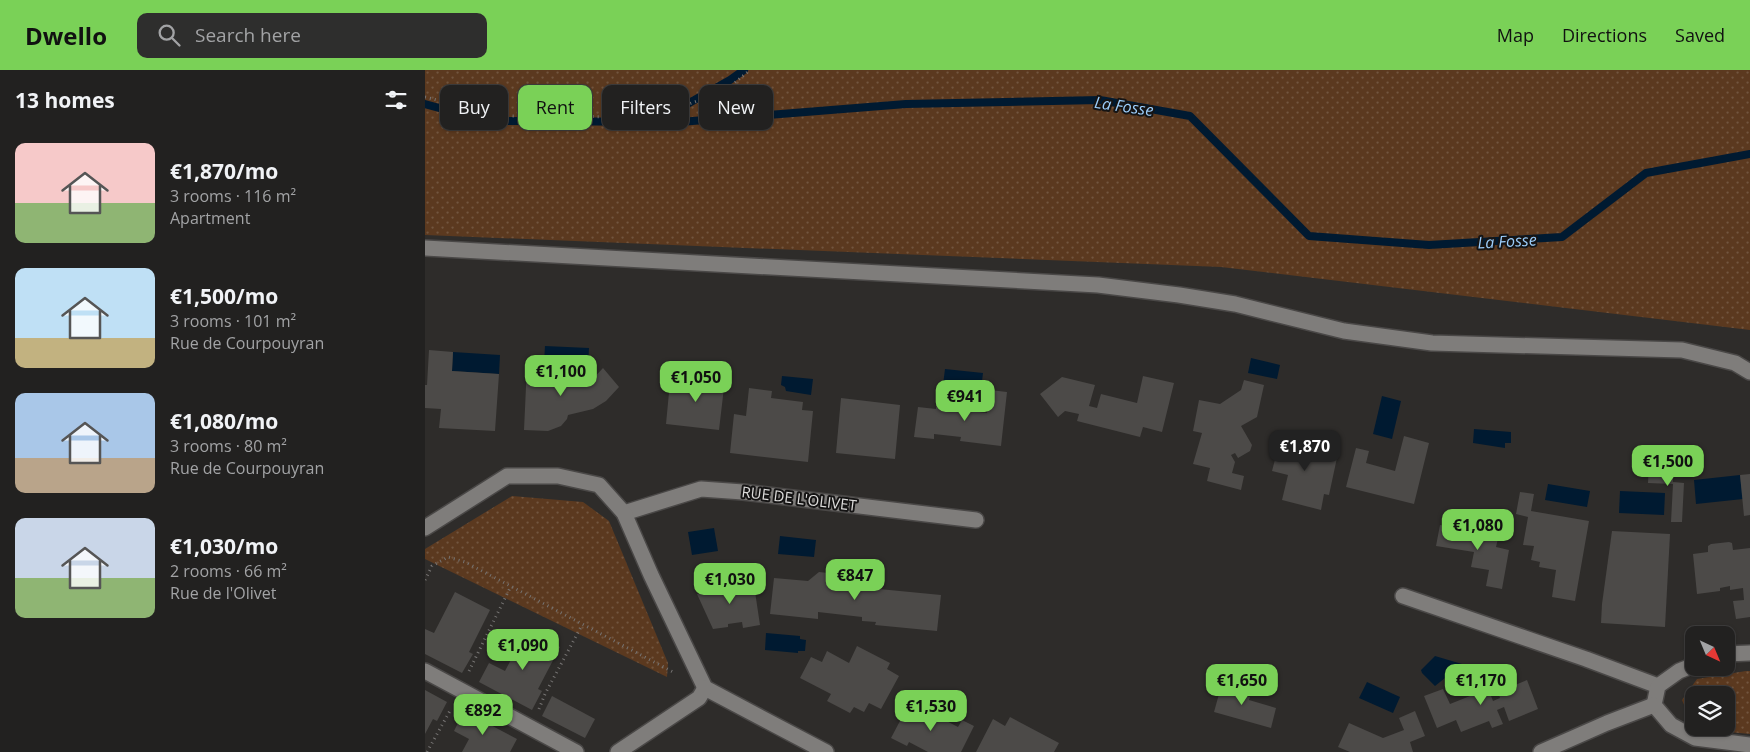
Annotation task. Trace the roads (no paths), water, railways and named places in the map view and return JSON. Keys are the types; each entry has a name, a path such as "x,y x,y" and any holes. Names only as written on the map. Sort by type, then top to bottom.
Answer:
{"street":[{"path":"425,248 1098,285 1235,304 1344,330 1432,343 1682,350 1735,363 1750,372"},
{"path":"425,528 507,476 557,476 599,485 624,512 655,583 705,688 826,752"},
{"name":"RUE DE L'OLIVET","path":"624,512 701,489 743,492 976,520"},
{"path":"1403,596 1658,686"},
{"path":"1735,654 1750,653"},
{"path":"1654,705 1658,686 1679,670 1685,668"},
{"path":"425,671 576,752"},
{"path":"617,752 699,698 705,688"},
{"path":"1654,705 1671,725 1695,738 1750,745"},
{"path":"1541,752 1654,705"}],"water":[{"path":"545,346 589,348 588,366 544,363"},
{"path":"453,352 500,355 499,374 452,371"},
{"path":"1251,358 1280,365 1277,379 1248,373"},
{"path":"945,369 983,373 981,389 943,385"},
{"path":"782,376 813,379 811,395 786,391 785,387 781,385"},
{"path":"1382,396 1401,401 1392,439 1373,434"},
{"path":"1474,429 1511,432 1511,443 1505,443 1505,448 1473,443"},
{"path":"1740,475 1743,499 1696,504 1694,480"},
{"path":"1548,484 1590,491 1587,507 1545,500"},
{"path":"1620,491 1665,493 1664,515 1619,513"},
{"path":"714,528 718,551 692,555 688,532"},
{"path":"780,536 816,540 814,557 778,554"},
{"path":"766,633 800,636 800,639 806,640 805,651 798,651 798,653 765,650"},
{"path":"1435,656 1462,664 1463,667 1450,680 1445,678 1435,686 1421,670"},
{"path":"1367,682 1400,697 1393,713 1359,698"}],"waterway":[{"path":"689,103 744,70"},
{"name":"La Fosse","path":"425,104 487,121 680,122 906,104 1100,100 1190,116 1309,236 1429,245 1562,237 1646,173 1750,154"}]}
